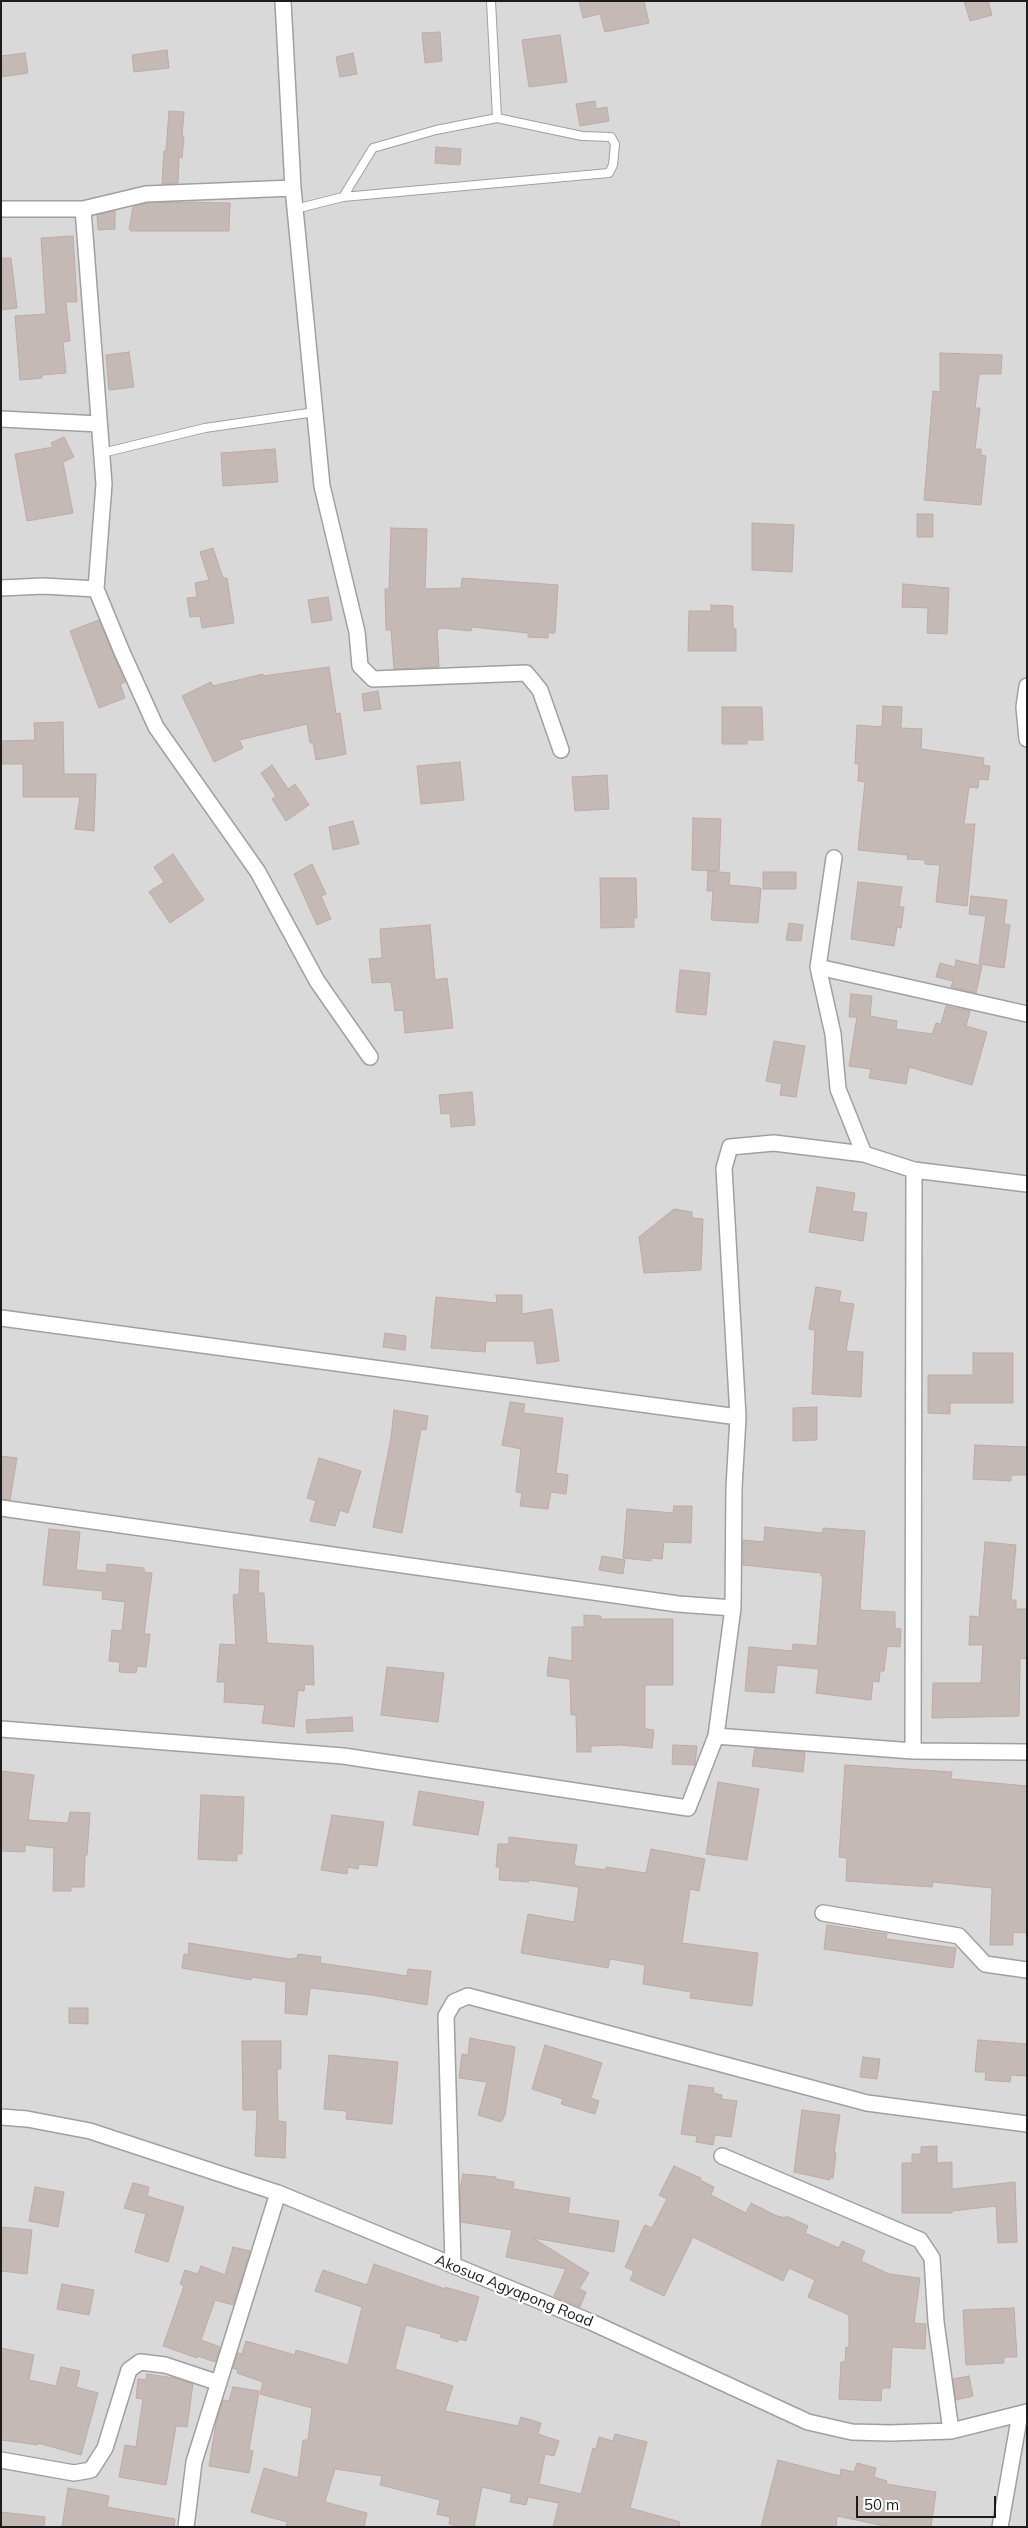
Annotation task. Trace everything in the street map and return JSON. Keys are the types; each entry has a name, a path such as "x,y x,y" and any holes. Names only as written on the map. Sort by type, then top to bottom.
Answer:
{"street":[{"path":"283,1 293,188 322,486 358,632 360,666 373,679 526,673 540,690 561,750"},
{"path":"1,209 83,210 146,194 293,188"},
{"path":"83,210 104,484 96,589 156,727 258,872 317,981 370,1057"},
{"path":"1,419 99,424"},
{"path":"1,588 43,586 96,589"},
{"path":"1027,686 1024,707 1027,739"},
{"path":"834,858 818,967 833,1034 838,1089 864,1154"},
{"path":"818,967 1027,1014"},
{"path":"1,1729 343,1756 688,1808 716,1736 733,1608 734,1488 738,1417 724,1168 730,1148 774,1143 864,1154 914,1170 1027,1184"},
{"path":"913,1751 914,1170"},
{"path":"1,1318 738,1417"},
{"path":"1,1508 639,1598 733,1608"},
{"path":"716,1736 913,1751 1027,1752"},
{"path":"823,1913 959,1936 985,1964 1027,1970"},
{"path":"453,2265 446,2016 454,2002 468,1996 867,2103 1027,2124"},
{"name":"Akosua Agyapong Road","path":"1,2117 27,2118 90,2131 278,2193 592,2322 808,2422 852,2432 890,2434 951,2431 1023,2413"},
{"path":"722,2156 920,2240 932,2258 936,2322 951,2431"},
{"path":"186,2527 194,2462 278,2193"},
{"path":"1,2460 74,2474 91,2470 105,2448 129,2370 140,2362 165,2365 219,2383"},
{"path":"1000,2527 1023,2413"}],"lane":[{"path":"491,1 497,118"},
{"path":"295,209 343,197 610,173 613,166 614,144 610,137 582,136 497,118 436,130 373,148 343,197"},
{"path":"102,452 205,428 315,412"}],"shaded area":[{"path":"1,1 1027,1 1027,2527 1,2527"}],"building":[{"path":"579,1 644,1 649,23 605,32 600,14 583,18"},
{"path":"964,1 988,1 992,15 970,21"},
{"path":"440,32 442,61 425,63 422,33"},
{"path":"560,35 567,82 529,87 522,40"},
{"path":"167,50 169,68 134,72 132,55"},
{"path":"25,53 28,73 1,77 1,56"},
{"path":"353,53 357,74 340,77 336,57"},
{"path":"595,101 596,109 607,107 609,121 580,126 576,104"},
{"path":"169,111 184,112 182,158 179,157 178,183 162,184 164,151 166,151"},
{"path":"436,147 461,149 460,165 435,163"},
{"path":"147,203 230,203 229,231 131,231 129,229 133,207"},
{"path":"115,211 115,229 98,230 97,215"},
{"path":"73,236 77,302 66,302 70,341 63,342 66,373 42,375 42,378 20,380 15,316 46,314 41,238"},
{"path":"1,258 11,258 17,308 1,310"},
{"path":"129,352 134,387 109,390 106,355"},
{"path":"940,353 1002,355 1001,374 979,374 975,408 980,408 975,449 981,449 981,455 986,456 981,505 924,500 933,391 940,392"},
{"path":"64,437 74,457 63,462 73,513 27,521 15,454 53,447 51,443"},
{"path":"275,449 278,482 223,486 221,453"},
{"path":"917,514 933,514 933,537 917,537"},
{"path":"752,523 794,525 792,572 752,570"},
{"path":"391,528 427,529 425,589 461,588 462,578 558,585 555,633 548,633 548,638 528,637 528,633 472,627 471,631 441,628 437,630 439,667 394,669 391,630 386,630 385,589 389,589"},
{"path":"213,548 223,578 227,578 234,623 202,628 200,616 190,617 187,598 197,597 195,583 209,580 200,552"},
{"path":"903,584 949,588 947,634 927,633 928,608 902,607"},
{"path":"328,597 332,620 312,623 308,600"},
{"path":"711,605 733,606 733,629 736,629 736,651 688,651 689,611 711,611"},
{"path":"99,620 125,682 120,684 125,698 99,708 70,631"},
{"path":"329,667 336,714 340,713 346,754 316,760 313,743 310,743 307,724 239,740 243,748 214,762 182,696 211,682 213,686 263,674 263,676"},
{"path":"378,691 381,709 364,711 362,694"},
{"path":"883,706 902,707 901,728 922,729 921,749 984,758 983,765 990,766 988,780 979,779 978,788 969,787 964,824 975,824 967,906 936,902 940,865 925,864 925,860 907,859 908,855 858,850 865,782 858,781 859,764 855,764 857,725 882,727"},
{"path":"722,707 762,707 763,740 747,740 747,744 722,744"},
{"path":"63,722 64,774 96,774 94,831 75,829 80,797 23,797 23,764 1,764 1,741 35,740 34,723"},
{"path":"460,762 464,800 421,804 417,766"},
{"path":"272,765 288,789 295,784 309,805 286,821 272,799 276,796 261,773"},
{"path":"607,775 609,809 575,811 572,777"},
{"path":"693,818 721,819 719,871 692,870"},
{"path":"353,821 359,844 333,850 329,827"},
{"path":"173,854 204,900 170,923 149,892 164,882 154,867"},
{"path":"312,864 326,894 321,896 331,919 317,925 294,874"},
{"path":"708,871 730,873 729,885 761,888 758,923 711,920 713,891 707,891"},
{"path":"763,872 796,872 796,889 763,889"},
{"path":"600,878 636,878 637,918 634,918 634,927 601,928"},
{"path":"858,882 902,887 899,907 904,907 901,928 897,927 894,946 851,939"},
{"path":"971,896 1007,900 1004,924 1010,925 1004,968 979,964 986,916 969,914"},
{"path":"789,923 803,925 801,941 786,940"},
{"path":"430,925 435,980 447,978 453,1028 405,1033 403,1010 395,1011 391,982 372,983 369,959 382,958 380,929"},
{"path":"956,960 982,966 976,993 951,987 953,981 936,977 940,963 955,967"},
{"path":"680,970 710,973 706,1015 676,1012"},
{"path":"851,994 872,996 870,1016 897,1021 896,1029 932,1034 936,1023 941,1024 946,1006 970,1011 966,1026 987,1032 972,1085 909,1067 906,1084 869,1078 871,1069 849,1066 857,1017 849,1017"},
{"path":"774,1041 805,1046 796,1097 780,1095 782,1084 766,1081"},
{"path":"472,1092 475,1125 451,1127 450,1113 441,1114 439,1095"},
{"path":"817,1187 855,1193 852,1211 867,1213 863,1241 809,1232"},
{"path":"674,1209 692,1212 692,1218 703,1219 701,1270 644,1273 639,1237"},
{"path":"816,1287 841,1291 839,1302 854,1304 846,1351 863,1352 861,1397 812,1394 815,1330 809,1329"},
{"path":"496,1295 522,1295 522,1314 552,1309 559,1361 537,1364 534,1341 486,1341 485,1352 431,1348 436,1297 497,1303"},
{"path":"385,1333 406,1336 405,1350 383,1347"},
{"path":"973,1353 1013,1353 1013,1403 950,1403 950,1414 928,1413 928,1375 973,1375"},
{"path":"510,1402 525,1404 523,1413 563,1418 556,1473 568,1475 566,1494 551,1492 548,1509 520,1506 522,1493 516,1492 521,1449 502,1445"},
{"path":"817,1407 817,1440 793,1441 793,1408"},
{"path":"394,1410 428,1416 426,1430 421,1429 402,1533 373,1527 391,1438"},
{"path":"975,1445 1027,1447 1027,1475 1011,1475 1011,1481 973,1479"},
{"path":"1,1456 17,1458 10,1500 1,1499"},
{"path":"319,1458 361,1471 348,1513 340,1510 335,1526 310,1521 316,1501 307,1498"},
{"path":"674,1506 692,1506 691,1543 664,1542 662,1559 651,1558 651,1561 623,1558 627,1509 673,1513"},
{"path":"765,1527 823,1533 823,1528 865,1531 860,1610 895,1612 895,1628 901,1629 900,1647 887,1646 884,1671 880,1671 879,1682 873,1681 871,1700 816,1693 819,1669 777,1665 774,1693 745,1691 749,1647 792,1651 793,1644 817,1646 823,1577 821,1573 743,1565 743,1540 764,1542"},
{"path":"49,1529 80,1532 76,1570 106,1573 107,1564 144,1568 144,1572 152,1573 144,1634 150,1634 146,1667 137,1666 136,1673 119,1672 120,1662 109,1661 112,1630 122,1631 125,1602 102,1599 103,1591 43,1585"},
{"path":"985,1542 1016,1545 1011,1600 1016,1600 1016,1609 1027,1609 1027,1659 1020,1658 1019,1716 932,1718 933,1683 981,1683 983,1645 969,1645 970,1616 979,1617"},
{"path":"602,1556 625,1560 623,1574 599,1570"},
{"path":"240,1569 259,1571 258,1593 264,1593 267,1643 313,1646 314,1685 305,1684 304,1691 298,1690 294,1727 262,1723 265,1705 224,1702 225,1682 217,1682 220,1644 236,1645 233,1595 239,1594"},
{"path":"584,1615 601,1616 601,1619 673,1619 673,1685 645,1685 645,1729 654,1730 652,1748 620,1745 591,1746 591,1752 577,1752 576,1715 571,1715 570,1679 547,1676 549,1657 572,1661 572,1627 584,1627"},
{"path":"387,1667 444,1673 438,1722 381,1715"},
{"path":"352,1717 353,1731 307,1733 306,1720"},
{"path":"673,1745 697,1746 695,1765 672,1764"},
{"path":"755,1748 805,1752 803,1772 752,1766"},
{"path":"845,1765 952,1772 951,1779 1027,1786 1027,1933 1013,1932 1013,1945 990,1945 992,1888 933,1882 932,1887 846,1881 847,1858 839,1857"},
{"path":"1,1771 34,1775 28,1820 68,1823 70,1812 90,1813 87,1855 85,1855 84,1887 71,1887 71,1891 53,1891 54,1848 25,1845 25,1852 1,1851"},
{"path":"718,1782 759,1789 747,1860 706,1854"},
{"path":"419,1791 484,1802 478,1835 413,1825"},
{"path":"201,1795 244,1797 242,1854 237,1854 237,1861 198,1859"},
{"path":"332,1815 384,1822 377,1866 359,1864 358,1869 348,1867 347,1874 321,1870"},
{"path":"509,1837 577,1845 574,1864 576,1866 606,1870 606,1867 646,1873 651,1849 705,1859 699,1891 690,1889 682,1943 758,1953 752,2006 690,1998 691,1992 643,1984 645,1965 610,1959 608,1968 521,1953 528,1914 574,1922 579,1887 529,1880 529,1882 499,1880 500,1867 496,1867 498,1844 509,1844"},
{"path":"827,1925 887,1934 886,1939 956,1948 953,1968 824,1949"},
{"path":"189,1943 289,1959 297,1958 298,1954 321,1957 320,1963 407,1976 408,1969 431,1971 427,2005 372,1995 310,1988 307,2015 285,2013 286,1982 252,1977 251,1980 182,1968 184,1954 188,1955"},
{"path":"69,2008 88,2008 88,2024 69,2023"},
{"path":"470,2038 515,2047 505,2115 501,2122 478,2115 487,2082 459,2078 462,2054 468,2055"},
{"path":"978,2040 1027,2044 1027,2076 1011,2075 1010,2082 985,2080 986,2072 975,2072"},
{"path":"242,2041 281,2041 281,2069 277,2069 278,2121 286,2122 285,2158 255,2156 257,2110 243,2110"},
{"path":"545,2045 602,2063 591,2098 599,2101 595,2114 561,2104 563,2099 532,2089"},
{"path":"329,2055 398,2062 392,2124 346,2119 347,2111 324,2109"},
{"path":"863,2057 880,2059 877,2079 860,2077"},
{"path":"689,2085 714,2088 713,2093 722,2095 721,2099 737,2101 731,2137 715,2135 713,2145 696,2142 697,2136 681,2134"},
{"path":"802,2110 840,2115 834,2153 836,2153 833,2178 830,2177 830,2180 794,2172"},
{"path":"937,2146 937,2163 952,2162 952,2189 1015,2182 1017,2242 998,2243 996,2206 952,2211 952,2213 902,2213 902,2163 912,2163 912,2154 921,2154 921,2147"},
{"path":"674,2166 701,2178 700,2180 714,2187 711,2195 746,2213 751,2203 777,2216 785,2218 786,2216 808,2226 805,2233 839,2248 842,2241 865,2251 861,2261 889,2274 920,2278 914,2323 926,2324 925,2349 892,2347 890,2388 882,2388 881,2401 839,2399 841,2362 845,2362 846,2347 849,2348 849,2315 808,2297 815,2280 789,2268 783,2281 693,2237 664,2296 630,2280 634,2271 625,2267 645,2225 652,2228 667,2199 659,2195"},
{"path":"463,2174 496,2177 496,2179 514,2182 513,2189 570,2198 568,2213 619,2221 614,2252 533,2238 589,2273 579,2289 586,2292 580,2307 554,2296 566,2269 506,2257 512,2230 461,2222 460,2190"},
{"path":"133,2183 149,2187 147,2196 184,2207 168,2262 135,2252 146,2214 124,2208"},
{"path":"35,2187 64,2192 58,2227 29,2221"},
{"path":"1,2227 32,2230 27,2274 1,2271"},
{"path":"233,2247 250,2251 233,2305 215,2300 201,2340 220,2347 215,2362 163,2346 184,2286 180,2284 185,2270 198,2274 201,2266 225,2275"},
{"path":"374,2264 445,2289 445,2287 479,2297 466,2341 459,2339 458,2342 440,2337 441,2334 406,2325 395,2369 453,2386 445,2411 518,2426 521,2417 541,2423 538,2434 559,2441 554,2456 545,2454 539,2484 581,2494 593,2448 596,2449 599,2437 613,2441 615,2434 647,2442 630,2508 680,2522 679,2527 553,2527 559,2503 528,2497 526,2505 510,2502 512,2494 482,2487 474,2527 462,2527 449,2524 450,2517 437,2514 440,2500 380,2485 382,2476 335,2469 325,2502 367,2513 364,2527 286,2527 287,2522 251,2512 264,2468 298,2478 303,2440 308,2440 312,2408 260,2394 263,2382 237,2373 238,2370 233,2368 238,2353 242,2354 246,2341 295,2355 296,2350 348,2365 362,2307 315,2291 323,2270 367,2285"},
{"path":"62,2284 94,2290 89,2315 57,2309"},
{"path":"1014,2308 1017,2357 1004,2357 1004,2363 966,2365 963,2310"},
{"path":"1,2348 34,2355 29,2380 56,2386 61,2367 80,2371 76,2387 98,2393 81,2455 38,2443 38,2445 1,2440"},
{"path":"147,2374 174,2378 193,2384 187,2427 176,2426 166,2485 119,2477 125,2445 136,2447 143,2399 136,2398 138,2379 146,2380"},
{"path":"969,2376 973,2396 956,2400 953,2379"},
{"path":"233,2387 259,2391 249,2450 253,2451 249,2473 209,2466 216,2423 223,2400 229,2401"},
{"path":"778,2460 840,2476 841,2469 854,2472 857,2463 876,2468 874,2477 887,2481 886,2484 936,2492 931,2527 889,2527 837,2516 836,2527 761,2527"},
{"path":"68,2488 109,2496 107,2507 175,2519 174,2527 62,2527"},
{"path":"1,2512 45,2517 44,2527 1,2527"}]}
